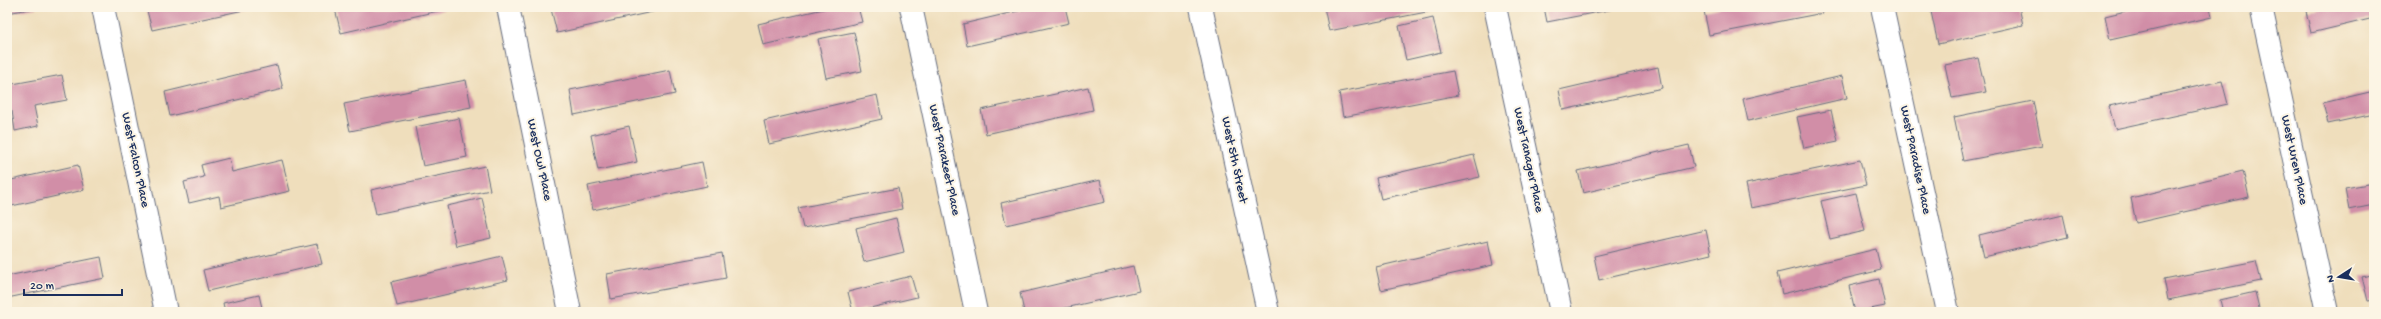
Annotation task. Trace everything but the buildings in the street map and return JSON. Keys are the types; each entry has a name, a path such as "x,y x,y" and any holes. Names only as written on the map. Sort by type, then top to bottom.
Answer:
{"street":[{"name":"West Falcon Place","path":"103,7 166,312"},
{"name":"West Owl Place","path":"508,7 570,312"},
{"name":"West Parakeet Place","path":"911,7 976,312"},
{"name":"West 5th Street","path":"1201,7 1268,312"},
{"name":"West Tanager Place","path":"1495,7 1561,312"},
{"name":"West Paradise Place","path":"1882,7 1948,312"},
{"name":"West Wren Place","path":"2261,7 2327,312"}]}
